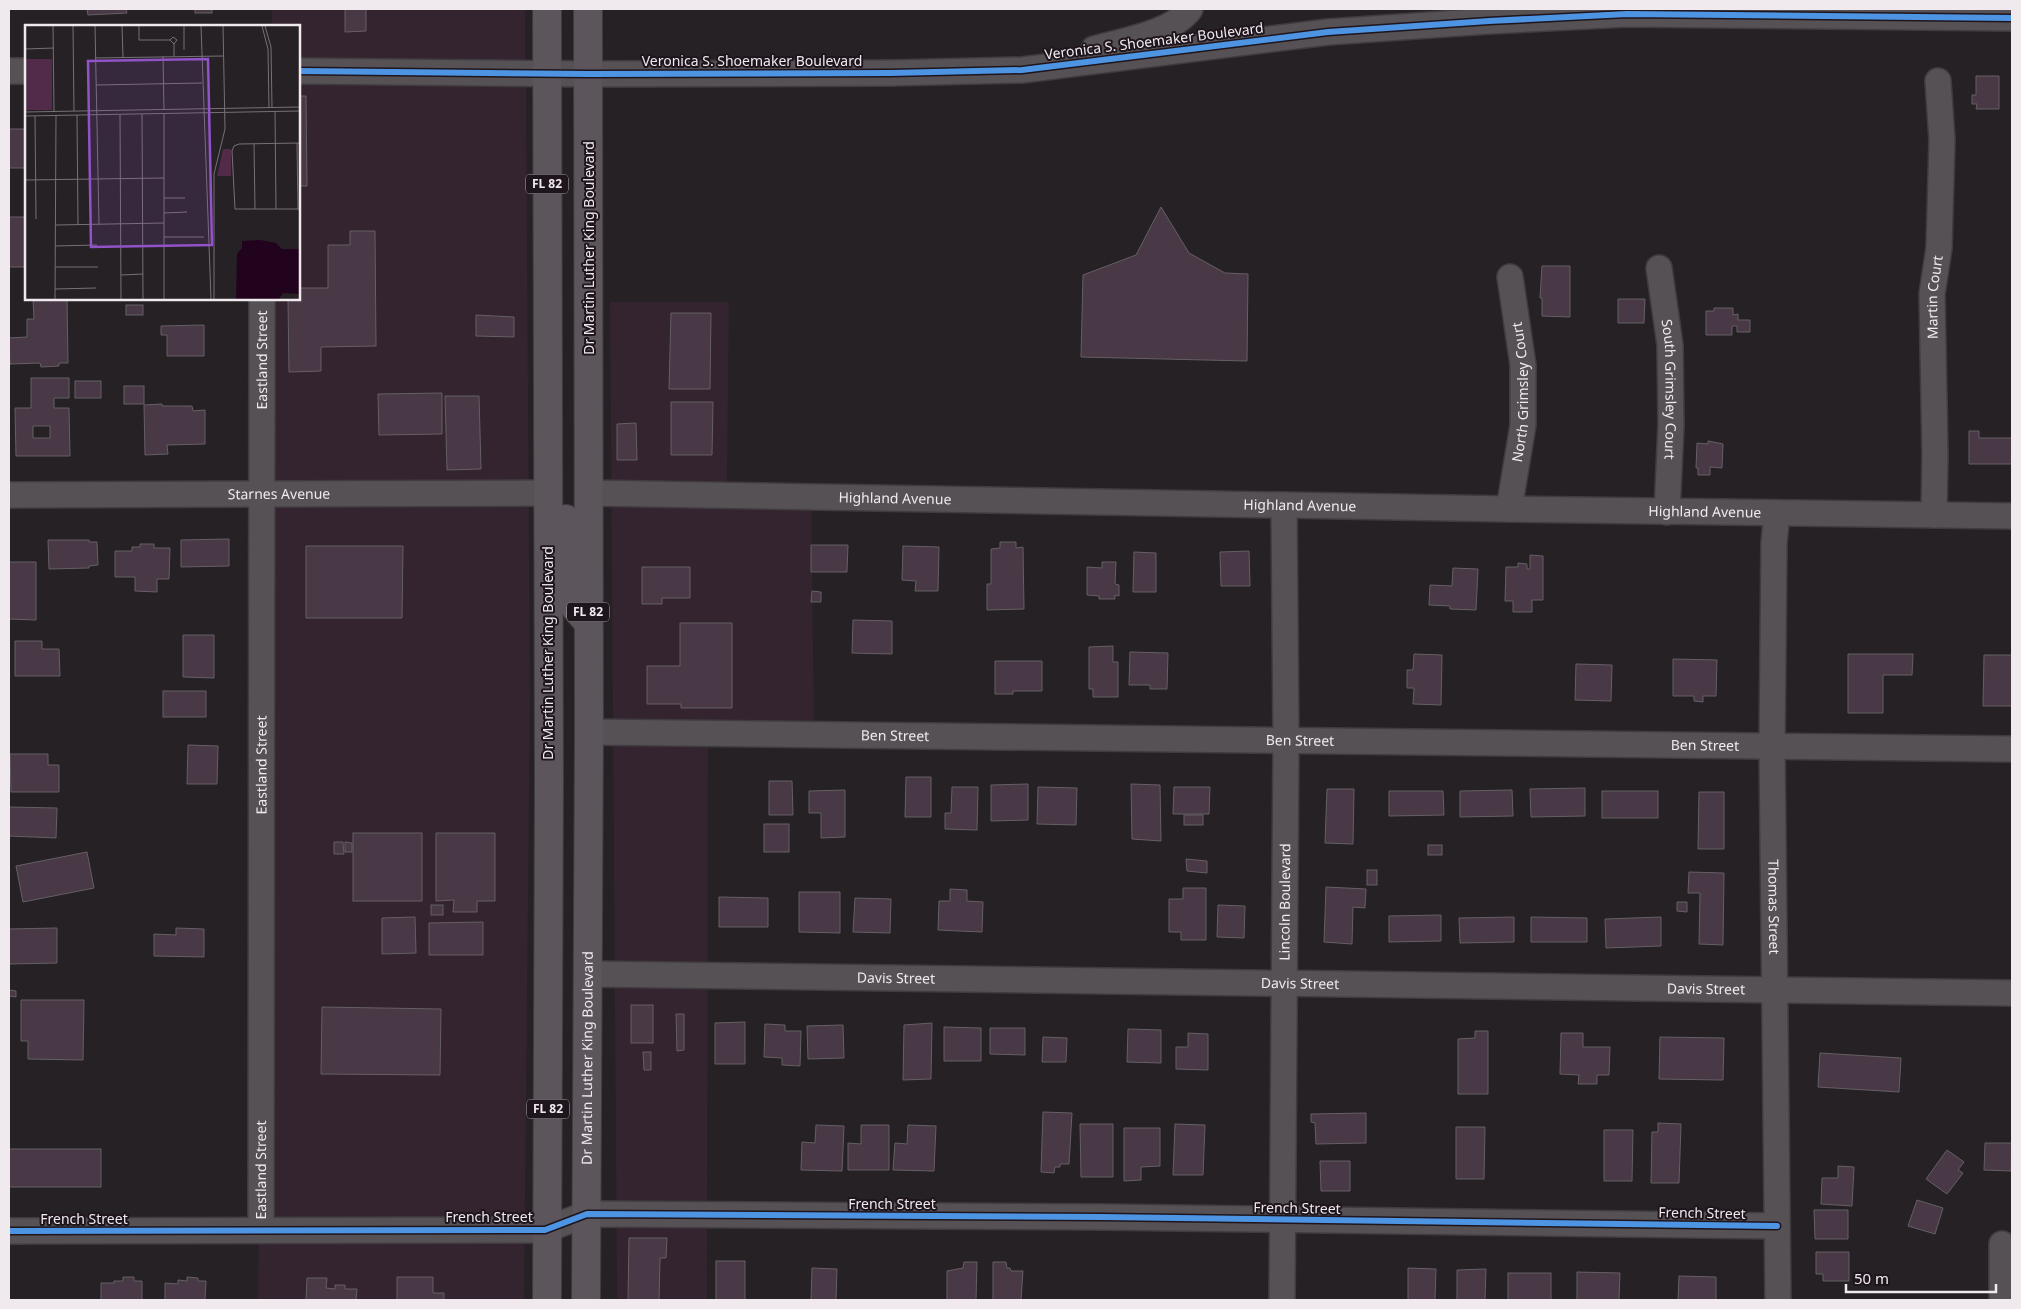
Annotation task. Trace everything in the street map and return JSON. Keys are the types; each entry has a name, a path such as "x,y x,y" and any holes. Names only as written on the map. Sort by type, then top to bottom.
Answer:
{"main road":[{"name":"Dr Martin Luther King Boulevard","path":"547,9 547,1299"},
{"name":"Dr Martin Luther King Boulevard","path":"586,1298 589,732 588,9"},
{"path":"548,441 568,478 589,493"},
{"path":"548,493 566,519 569,600 588,623"}],"street":[{"path":"1022,70 1161,30 1186,14 1190,9"},
{"name":"Veronica S. Shoemaker Boulevard","path":"300,71 588,74 891,73 1022,70 1328,32 1489,21 1627,14 2012,18"},
{"path":"9,71 25,71"},
{"name":"Martin Court","path":"1934,515 1935,455 1932,294 1939,248 1942,140 1938,81"},
{"name":"South Grimsley Court","path":"1659,268 1670,345 1671,425 1667,512"},
{"name":"North Grimsley Court","path":"1509,509 1523,424 1523,366 1510,277"},
{"name":"Eastland Street","path":"261,1230 264,494 262,300"},
{"name":"Starnes Avenue","path":"9,495 548,493"},
{"name":"Highland Avenue","path":"589,493 1667,512 2012,516"},
{"name":"Lincoln Boulevard","path":"1282,1300 1286,740 1284,505"},
{"name":"Thomas Street","path":"1777,513 1774,543 1772,746 1778,1300"},
{"name":"Ben Street","path":"589,732 2012,749"},
{"name":"Davis Street","path":"588,974 2012,993"},
{"name":"French Street","path":"9,1232 547,1229 587,1214 1092,1217 1777,1226"},
{"path":"2002,1244 2002,1300"}],"shaded area":[{"path":"272,9 525,9 525,63 300,61 300,25 272,25"},
{"path":"300,82 526,84 530,703 524,1300 258,1300 269,300 300,300"},
{"path":"610,302 729,302 727,486 811,487 814,723 708,722 707,1300 617,1300"}],"building":[{"path":"87,9 126,9 127,13 88,15"},
{"path":"195,9 212,9 212,13 195,13"},
{"path":"345,9 366,9 366,31 345,32"},
{"path":"1976,76 1999,76 1999,109 1976,109 1977,104 1972,104 1972,95 1976,95"},
{"path":"300,96 306,96 307,186 300,186"},
{"path":"9,129 25,129 25,168 9,168"},
{"path":"1161,207 1189,253 1225,273 1248,274 1247,361 1081,357 1083,275 1136,255"},
{"path":"9,217 25,217 25,267 9,267"},
{"path":"350,231 375,231 376,346 321,347 321,371 289,372 288,300 300,300 300,288 328,288 328,245 350,245"},
{"path":"1542,266 1570,266 1570,317 1542,316 1542,298 1540,298"},
{"path":"1618,299 1645,299 1644,323 1618,323"},
{"path":"33,300 67,300 68,363 59,363 59,366 41,367 40,363 10,364 9,338 27,337 27,319 34,319"},
{"path":"126,305 143,305 143,315 126,315"},
{"path":"1714,308 1733,308 1733,315 1738,314 1738,320 1750,320 1750,332 1737,332 1737,326 1732,326 1732,335 1706,335 1706,311 1714,311"},
{"path":"671,313 711,313 710,389 669,389"},
{"path":"476,315 514,317 514,337 476,336"},
{"path":"204,325 204,356 167,356 167,335 161,335 161,326"},
{"path":"31,378 69,378 69,398 54,398 54,408 69,408 70,456 16,456 15,408 31,408","holes":["33,426 50,426 50,438 33,438"]},
{"path":"75,381 101,381 101,398 75,398"},
{"path":"124,386 144,386 144,404 124,404"},
{"path":"442,393 442,434 379,435 378,394"},
{"path":"445,396 479,396 481,469 447,470"},
{"path":"671,402 713,402 712,455 671,455"},
{"path":"162,404 162,406 192,406 193,411 205,410 205,444 167,445 168,454 145,455 144,405"},
{"path":"636,423 637,460 617,460 617,424"},
{"path":"1969,431 1979,431 1979,438 2012,438 2012,464 1969,464"},
{"path":"1708,441 1723,444 1722,468 1710,467 1710,475 1698,475 1698,468 1696,468 1697,443 1708,444"},
{"path":"229,539 229,566 181,567 181,540"},
{"path":"48,540 89,540 89,542 97,542 98,565 89,566 89,568 49,569"},
{"path":"1000,542 1016,542 1016,548 1023,547 1024,609 987,610 987,584 991,584 991,549 1000,548"},
{"path":"140,544 154,544 154,548 170,548 169,579 157,579 157,592 135,591 135,577 115,577 115,551 132,551 132,547 140,547"},
{"path":"811,545 848,545 847,572 811,572"},
{"path":"306,546 403,546 402,618 306,618"},
{"path":"903,546 939,547 938,591 915,591 916,581 902,580"},
{"path":"1249,551 1250,586 1221,586 1220,552"},
{"path":"1134,552 1156,553 1156,592 1133,592"},
{"path":"1530,555 1543,556 1543,600 1532,600 1532,612 1513,612 1513,601 1505,601 1506,567 1518,567 1518,563 1527,564 1527,569 1530,569"},
{"path":"9,562 36,562 36,620 9,619"},
{"path":"1102,562 1116,562 1115,584 1119,585 1119,596 1115,595 1115,599 1099,599 1099,596 1087,595 1087,567 1102,568"},
{"path":"642,567 690,567 690,598 662,598 662,604 642,604"},
{"path":"1453,568 1478,569 1476,610 1450,609 1450,606 1429,605 1430,585 1452,586"},
{"path":"812,591 821,592 821,602 811,602"},
{"path":"853,620 892,621 892,654 852,653"},
{"path":"680,623 732,623 732,708 681,708 681,704 647,704 647,666 680,666"},
{"path":"183,635 214,635 214,678 183,677"},
{"path":"15,641 42,641 42,649 59,649 60,676 15,676"},
{"path":"1113,646 1113,662 1118,662 1118,697 1093,697 1093,689 1089,689 1089,647"},
{"path":"1130,652 1168,653 1167,689 1150,689 1150,685 1129,685"},
{"path":"1414,654 1442,655 1441,705 1413,704 1414,688 1407,688 1407,670 1413,670"},
{"path":"1848,654 1913,654 1912,675 1883,675 1883,713 1848,713"},
{"path":"1984,655 2012,655 2012,706 1983,706"},
{"path":"1673,659 1717,660 1716,696 1703,696 1703,702 1694,701 1694,696 1673,696"},
{"path":"995,661 1042,661 1042,691 1013,691 1013,694 995,694"},
{"path":"1576,664 1612,665 1611,701 1575,700"},
{"path":"163,691 206,691 206,717 163,717"},
{"path":"188,745 218,746 217,784 187,784"},
{"path":"10,754 48,754 48,765 59,765 59,792 11,792"},
{"path":"906,777 931,777 931,817 905,817"},
{"path":"769,781 792,781 793,815 769,815"},
{"path":"1028,784 1028,820 991,821 991,785"},
{"path":"1131,784 1160,785 1161,841 1132,839"},
{"path":"952,787 978,787 977,830 945,829 945,813 951,813"},
{"path":"1038,787 1077,788 1076,825 1037,824"},
{"path":"1174,787 1210,787 1209,814 1173,814"},
{"path":"1585,788 1585,816 1531,817 1530,789"},
{"path":"1327,789 1354,789 1353,844 1325,843"},
{"path":"845,790 845,837 821,838 821,813 809,813 809,791"},
{"path":"1512,790 1513,816 1460,817 1460,791"},
{"path":"1389,791 1443,791 1444,815 1389,816"},
{"path":"1602,791 1658,791 1658,818 1602,818"},
{"path":"1699,792 1724,792 1724,849 1698,849"},
{"path":"9,807 57,808 56,838 9,836"},
{"path":"1184,815 1203,815 1203,825 1184,825"},
{"path":"764,824 789,824 789,852 764,852"},
{"path":"353,833 422,833 422,901 353,901"},
{"path":"436,833 495,833 495,901 477,901 477,912 453,912 454,900 436,901"},
{"path":"334,842 343,842 344,854 334,854"},
{"path":"345,842 352,843 352,852 345,852"},
{"path":"1428,845 1442,845 1442,855 1428,855"},
{"path":"87,852 94,888 23,902 16,866"},
{"path":"1186,859 1207,861 1207,873 1187,871"},
{"path":"1367,870 1377,870 1377,885 1367,885"},
{"path":"1689,872 1724,873 1723,945 1699,944 1700,893 1688,893"},
{"path":"1326,887 1366,889 1365,908 1353,907 1352,944 1324,942"},
{"path":"1183,888 1206,888 1206,940 1181,940 1181,932 1169,932 1169,899 1183,899"},
{"path":"950,889 967,890 967,901 983,902 982,932 938,930 939,901 950,901"},
{"path":"799,892 840,892 840,933 799,932"},
{"path":"719,897 768,898 768,927 719,927"},
{"path":"855,898 891,899 890,933 853,932"},
{"path":"1677,902 1687,902 1687,912 1677,911"},
{"path":"431,905 443,905 443,915 431,915"},
{"path":"1218,905 1245,906 1244,938 1217,937"},
{"path":"1441,915 1441,941 1389,942 1389,916"},
{"path":"415,917 416,953 382,954 382,918"},
{"path":"1514,917 1514,942 1460,943 1459,918"},
{"path":"1531,917 1587,918 1587,942 1531,942"},
{"path":"1661,917 1661,946 1606,948 1605,919"},
{"path":"483,922 483,955 429,955 429,923"},
{"path":"57,928 57,963 9,964 9,929"},
{"path":"176,928 204,929 204,957 154,956 154,934 176,935"},
{"path":"9,990 16,991 16,997 9,996"},
{"path":"21,1000 84,1000 83,1060 28,1059 28,1041 21,1041"},
{"path":"631,1005 653,1005 653,1043 631,1043"},
{"path":"322,1007 441,1009 440,1075 321,1074"},
{"path":"676,1014 684,1014 684,1050 677,1051"},
{"path":"745,1022 745,1064 715,1064 715,1023"},
{"path":"932,1023 931,1079 903,1080 904,1025"},
{"path":"765,1024 785,1025 785,1031 801,1031 800,1066 782,1065 782,1058 764,1057"},
{"path":"843,1025 844,1058 808,1059 807,1026"},
{"path":"944,1027 981,1028 981,1061 944,1061"},
{"path":"990,1028 1025,1028 1025,1055 990,1054"},
{"path":"1128,1029 1161,1030 1161,1063 1127,1062"},
{"path":"1475,1031 1488,1031 1488,1094 1458,1094 1458,1039 1475,1038"},
{"path":"1188,1033 1208,1034 1208,1070 1176,1069 1176,1047 1188,1047"},
{"path":"1561,1033 1583,1033 1583,1047 1610,1047 1609,1075 1597,1075 1597,1084 1578,1084 1579,1075 1560,1074"},
{"path":"1043,1037 1067,1038 1066,1062 1042,1062"},
{"path":"1660,1037 1724,1038 1723,1080 1659,1079"},
{"path":"643,1052 651,1052 651,1070 644,1070"},
{"path":"1820,1053 1901,1058 1899,1092 1818,1087"},
{"path":"1043,1112 1072,1113 1069,1164 1060,1164 1060,1167 1055,1167 1054,1173 1041,1172"},
{"path":"1366,1113 1366,1143 1316,1144 1315,1123 1311,1122 1311,1114"},
{"path":"1658,1123 1681,1124 1679,1183 1651,1183 1652,1132 1658,1132"},
{"path":"1080,1124 1113,1124 1113,1177 1081,1177"},
{"path":"1175,1124 1205,1125 1203,1175 1173,1175"},
{"path":"816,1125 844,1126 842,1171 801,1170 802,1142 815,1143"},
{"path":"861,1125 889,1125 889,1170 848,1170 848,1143 861,1144"},
{"path":"908,1125 936,1126 934,1171 893,1170 895,1143 907,1144"},
{"path":"1456,1127 1485,1127 1484,1179 1456,1179"},
{"path":"1124,1128 1160,1128 1160,1166 1141,1167 1141,1180 1124,1181"},
{"path":"1604,1130 1633,1130 1632,1181 1604,1181"},
{"path":"1985,1143 2012,1143 2011,1171 1984,1170"},
{"path":"9,1149 101,1149 101,1187 9,1187"},
{"path":"1947,1150 1964,1162 1958,1170 1963,1173 1947,1194 1926,1179"},
{"path":"1320,1161 1350,1161 1350,1191 1321,1191"},
{"path":"1838,1166 1854,1167 1852,1206 1821,1204 1822,1178 1838,1178"},
{"path":"1917,1200 1943,1208 1935,1234 1908,1226"},
{"path":"1814,1210 1848,1210 1848,1239 1815,1239"},
{"path":"629,1238 667,1238 666,1258 660,1258 659,1300 628,1300"},
{"path":"1816,1252 1849,1252 1849,1281 1823,1281 1823,1274 1816,1274"},
{"path":"716,1261 745,1261 745,1300 716,1300"},
{"path":"964,1262 977,1262 976,1300 947,1300 947,1271 963,1268"},
{"path":"993,1262 1006,1262 1007,1268 1010,1268 1011,1271 1023,1271 1021,1300 993,1300"},
{"path":"812,1268 837,1269 836,1300 811,1300"},
{"path":"1408,1268 1436,1269 1435,1300 1408,1300"},
{"path":"1486,1269 1485,1300 1457,1300 1457,1270"},
{"path":"1577,1272 1620,1273 1619,1300 1577,1300"},
{"path":"1508,1273 1551,1273 1551,1300 1508,1300"},
{"path":"1679,1276 1716,1277 1716,1300 1678,1300"},
{"path":"123,1277 134,1277 134,1281 142,1281 142,1300 101,1300 101,1283 123,1281"},
{"path":"187,1277 198,1278 198,1281 206,1281 205,1300 165,1300 165,1283 178,1284 178,1280 187,1281"},
{"path":"397,1277 433,1277 433,1293 444,1293 444,1300 397,1300"},
{"path":"307,1278 327,1278 326,1288 335,1289 335,1285 345,1285 345,1289 357,1289 356,1300 306,1300"}],"cycle path":[{"path":"300,71 589,74 891,73 1022,70 1328,32 1489,21 1627,14 2012,18"},
{"path":"9,1231 545,1230 587,1214 1102,1217 1777,1226"}]}
